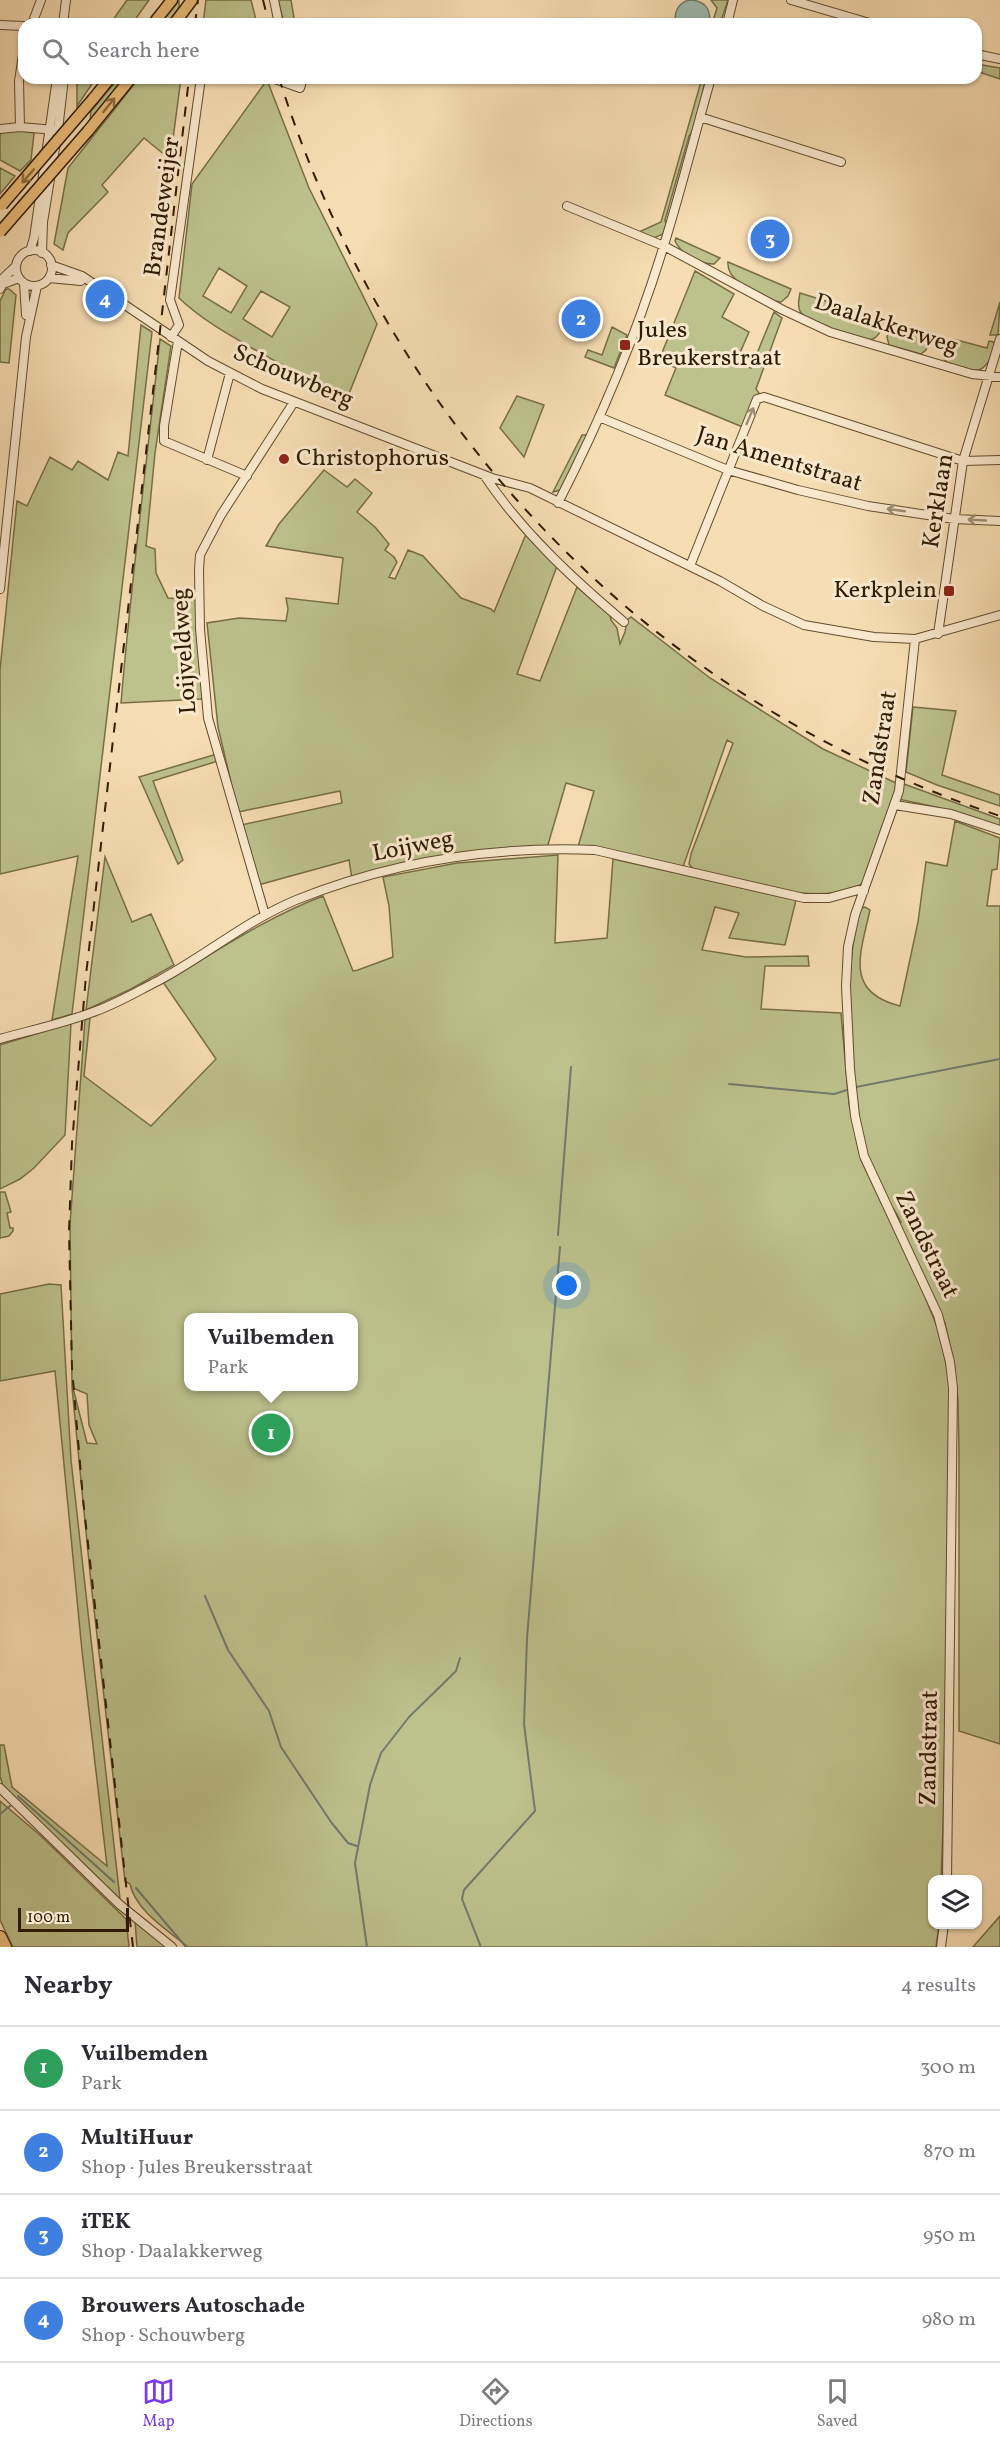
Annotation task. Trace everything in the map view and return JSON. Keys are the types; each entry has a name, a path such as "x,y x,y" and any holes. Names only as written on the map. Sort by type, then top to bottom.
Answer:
{"highway":[{"path":"0,1937 5,1947"}],"main road":[{"path":"158,18 172,0"},
{"path":"178,18 192,0"},
{"path":"1,206 105,84"},
{"path":"0,232 126,84"}],"street":[{"path":"34,18 41,0"},
{"path":"64,18 66,0"},
{"path":"274,0 278,18"},
{"path":"729,18 734,0"},
{"path":"791,0 852,18"},
{"path":"0,25 18,26"},
{"path":"982,55 1000,59"},
{"path":"19,84 20,127"},
{"path":"0,589 26,337 37,286 48,278 51,265 42,253 43,222 55,130 57,84"},
{"path":"30,251 63,84"},
{"name":"Brandeweijer","path":"174,339 179,325 170,300 200,84"},
{"path":"289,84 300,88 301,84"},
{"path":"558,503 599,417 631,339 664,246 709,84"},
{"path":"700,117 841,162"},
{"path":"0,129 20,127 55,130"},
{"name":"Daalakkerweg","path":"567,206 664,246 783,310 830,332 972,374 1000,376"},
{"path":"0,280 16,266 20,257 30,251 42,253"},
{"name":"Schouwberg","path":"51,265 82,276 102,288 174,339 230,373 294,402 484,475 530,488 804,625 863,636 915,639 1000,615"},
{"path":"16,266 22,281 26,337"},
{"name":"Schouwberg","path":"48,278 74,279 102,288"},
{"path":"0,289 8,281 22,281 37,286"},
{"path":"174,339 163,439 167,444 247,476"},
{"name":"Kerklaan","path":"938,634 963,461 1000,339"},
{"path":"207,460 230,373"},
{"path":"690,566 757,399 764,397 963,461 1000,460"},
{"name":"Loijveldweg","path":"265,915 208,718 198,590 200,555 221,515 294,402"},
{"name":"Jan Amentstraat","path":"599,417 728,470 868,506 954,519 1000,521"},
{"path":"484,475 508,510 534,539 582,587 624,622"},
{"name":"Zandstraat","path":"915,639 899,791 855,915 848,947 847,966 850,1069 855,1116 864,1156 938,1315 950,1362 953,1388 947,1875"},
{"path":"895,806 951,814 1000,831"},
{"name":"Loijweg","path":"0,1039 62,1022 110,1005 160,980 265,915 295,901 346,882 415,863 560,849 595,850 804,898 829,898 858,890 864,891"},
{"path":"0,1788 119,1904 172,1947"},
{"path":"941,1947 943,1929"}],"green space":[{"path":"127,0 149,0 136,18 114,18"},
{"path":"179,0 179,8 172,18 165,18"},
{"path":"206,0 251,0 256,18 204,18"},
{"path":"278,0 291,0 294,18 282,18"},
{"path":"711,0 728,0 722,18 714,18 717,8"},
{"path":"982,65 1000,68 1000,79 982,73"},
{"path":"77,84 92,84 77,106"},
{"path":"114,84 119,84 90,120 91,111"},
{"path":"134,84 180,84 171,154 166,156 144,138 102,185 108,192 68,233 63,250 54,244 68,168"},
{"path":"264,84 269,84 309,188 377,324 348,396 264,355 209,322 179,298 192,184","holes":["219,268 247,286 231,313 203,296","261,291 290,307 272,337 243,319"]},
{"path":"700,84 704,84 665,220 667,227 663,234 654,238 639,232 661,222"},
{"path":"16,130 34,133 31,160 20,171 0,160 0,133"},
{"path":"0,168 15,176 0,194"},
{"path":"676,238 720,258 714,264 696,260 678,246"},
{"path":"728,262 791,289 788,296 781,302 753,291 732,276"},
{"path":"695,271 734,294 722,317 749,332 736,362 751,368 774,312 782,318 756,389 759,393 745,428 665,395 676,368 659,360"},
{"path":"6,289 16,295 9,363 0,362 0,301"},
{"path":"800,293 884,319 881,330 876,337 867,340 846,336 822,326 804,316 800,311 798,304"},
{"path":"1000,302 998,335 990,335"},
{"path":"892,321 932,333 926,350 921,354 889,345 887,337"},
{"path":"141,325 152,332 72,1014 52,1020 78,856 0,874 0,670 17,501 27,506 50,457 72,470 78,461 108,480 118,452 128,456"},
{"path":"612,327 627,335 614,368 585,357 588,350 602,355"},
{"path":"160,339 171,346 155,453 146,546 155,549 156,573 168,598 196,600 203,699 121,703 134,567"},
{"path":"953,339 987,348 989,341 994,342 988,363 979,370 948,364 942,356 950,349"},
{"path":"517,396 544,405 524,457 500,428"},
{"path":"582,435 587,435 560,490 553,492"},
{"path":"324,470 347,487 355,479 372,493 357,512 375,527 389,544 385,550 397,562 389,577 395,579 408,550 423,556 461,598 494,612 526,534 557,566 517,674 540,681 577,587 610,615 617,628 620,644 627,620 631,617 710,678 759,709 823,749 896,783 893,803 863,883 846,891 825,894 803,893 756,885 693,869 689,864 691,854 733,743 727,740 683,867 578,847 594,791 566,783 547,848 440,858 352,879 349,860 258,885 241,825 342,803 340,791 238,812 218,727 207,623 239,618 286,621 288,609 286,598 338,604 343,558 266,546 279,524"},
{"path":"913,707 956,711 942,775 1000,795 1000,806 906,772"},
{"path":"217,754 218,761 153,781 183,860 178,864 139,777"},
{"path":"904,784 1000,819 1000,828 936,807 898,799"},
{"path":"955,821 1000,838 997,869 992,870 987,906 1000,906 1000,1744 959,1731 959,1448 958,1400 954,1363 945,1323 897,1222 901,1222 883,1193 870,1163 856,1100 850,1032 851,965 861,908 865,907 870,910 861,955 860,968 863,981 870,991 882,1000 900,1006 918,922 926,862 947,866"},
{"path":"558,855 555,943 607,938 613,859 796,900 785,945 729,938 739,913 715,907 702,950 746,957 808,956 809,966 765,966 761,1009 841,1013 849,1104 861,1160 921,1287 940,1334 948,1373 951,1409 941,1875 928,1875 928,1929 938,1929 936,1947 188,1947 145,1911 133,1894 130,1884 125,1881 91,1583 72,1388 70,1224 85,1020 90,1018 84,1076 151,1126 216,1059 163,982 261,925 323,896 353,971 358,970 393,957 389,906 383,877 457,863","holes":["73,1388 87,1394 89,1425 97,1444 87,1443"]},
{"path":"105,857 132,922 151,914 174,965 86,1010"},
{"path":"71,1023 65,1135 34,1168 20,1179 0,1189 0,1045"},
{"path":"0,1192 5,1192 11,1212 7,1213 10,1228 13,1228 13,1231 9,1236 0,1238"},
{"path":"49,1284 61,1285 71,1460 120,1899 3,1786 0,1776 0,1745 4,1745 12,1787 107,1866 82,1651 55,1371 0,1381 0,1294"},
{"path":"0,1801 41,1836 126,1919 129,1947 13,1947 0,1920"},
{"path":"1000,1916 1000,1947 973,1947"},
{"path":"135,1921 167,1947 137,1947"}],"water":[{"path":"694,0 703,4 708,10 710,18 675,18 677,9 682,3"}],"waterway":[{"path":"856,1087 1000,1059"},
{"path":"558,1235 571,1067"},
{"path":"729,1084 834,1094 850,1089"},
{"path":"481,1947 462,1899 464,1890 535,1811 524,1724 527,1638 560,1247"},
{"path":"205,1596 228,1650 269,1711 281,1747 331,1822 348,1843 357,1846"},
{"path":"367,1947 355,1863 370,1785 381,1753 409,1717 456,1671 460,1658"},
{"path":"18,1796 114,1882"},
{"path":"0,1814 10,1806"},
{"path":"136,1888 186,1947"}],"railway":[{"path":"196,18 198,0"},
{"path":"263,0 268,18"},
{"path":"133,1947 83,1499 72,1368 69,1232 72,1144 86,975 188,84"},
{"path":"281,84 327,206 389,325 463,435 550,535 647,624 755,701 873,765 1000,816"}],"place":[{"name":"iTEK","path":"770,239"},
{"name":"Brouwers Autoschade","path":"105,299"},
{"name":"MultiHuur","path":"581,319"},
{"name":"Jules Breukerstraat","path":"625,345"},
{"name":"Christophorus","path":"284,459"},
{"name":"Kerkplein","path":"949,591"},
{"name":"Vuilbemden","path":"271,1433"}]}
